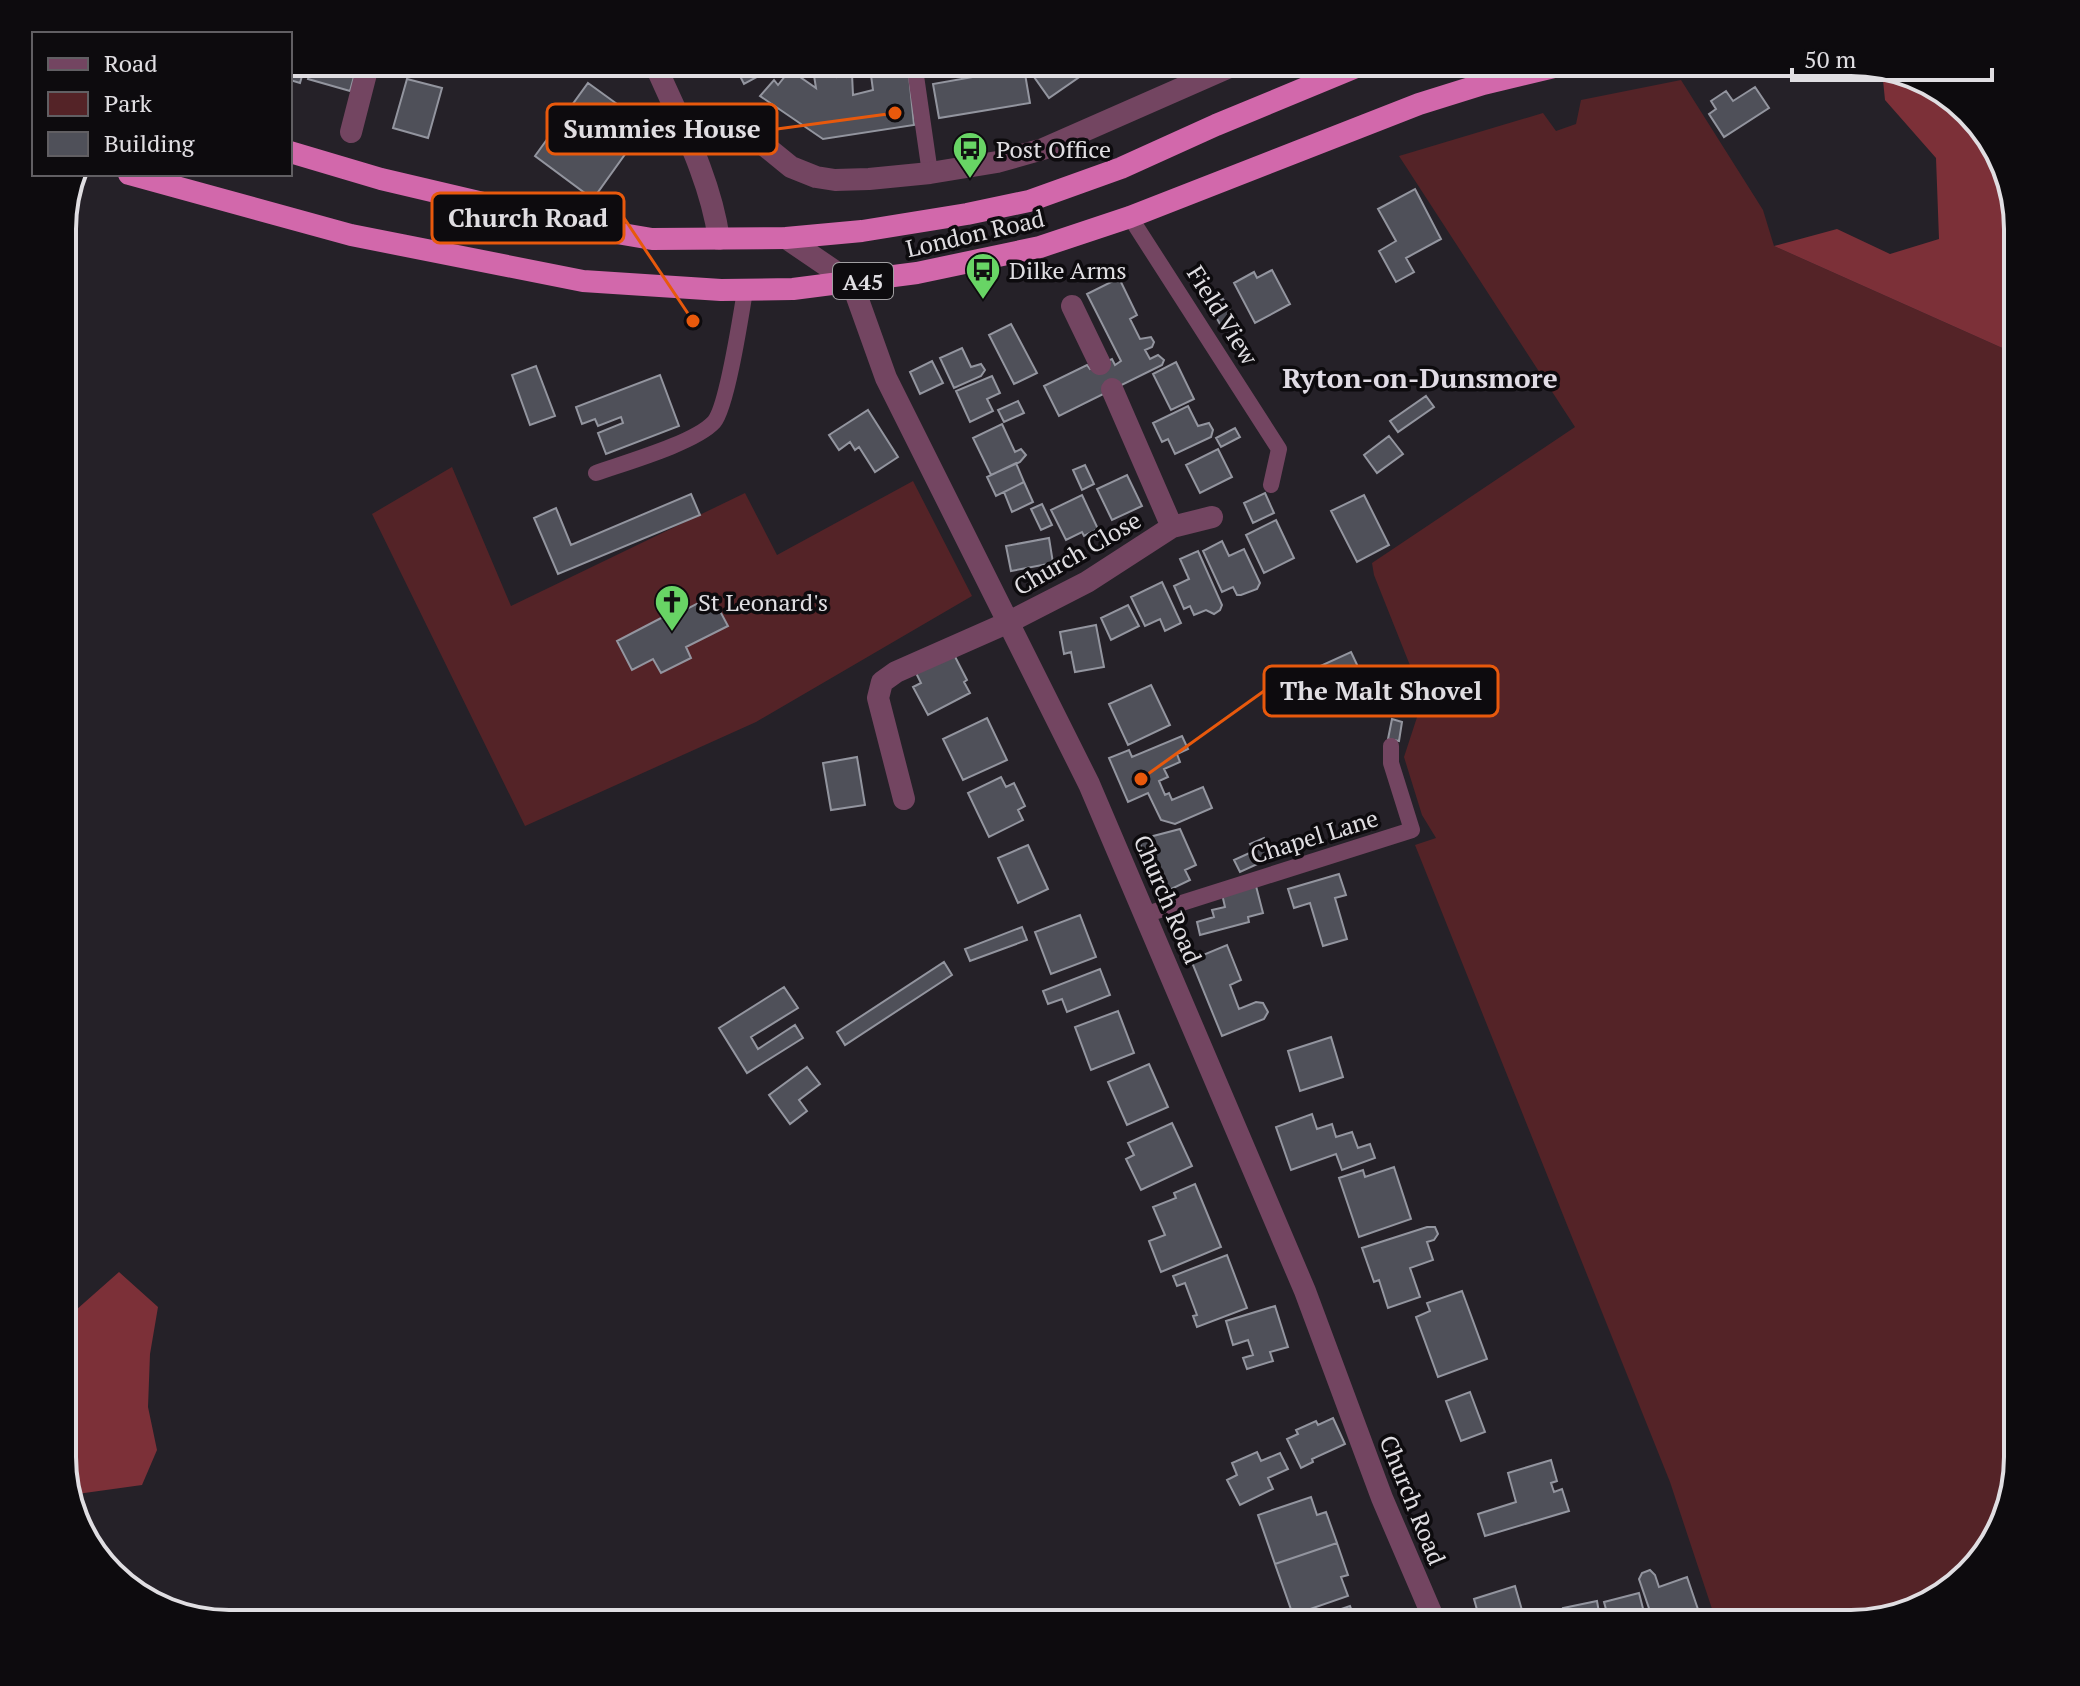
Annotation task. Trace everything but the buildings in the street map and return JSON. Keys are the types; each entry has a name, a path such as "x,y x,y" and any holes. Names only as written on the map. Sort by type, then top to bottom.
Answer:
{"highway":[{"name":"London Road","path":"292,153 381,179 593,229 652,239 786,238 862,231 1029,201 1121,168 1334,76"},
{"name":"London Road","path":"136,176 351,235 583,281 745,291 852,283 985,260 1040,247 1130,217 1419,104 1516,76"}],"street":[{"path":"351,132 365,76"},
{"path":"660,76 715,207 719,239"},
{"path":"690,144 735,133 753,136 791,167 816,177 835,180 930,173 997,162 1043,149 1183,76"},
{"path":"786,238 852,283"},
{"name":"Church Road","path":"852,283 886,378 1089,784 1147,914 1305,1291 1382,1498 1430,1610"},
{"path":"1072,306 1100,364"},
{"name":"Church Close","path":"1112,389 1172,527"},
{"name":"Church Close","path":"904,799 878,698 882,682 896,672 1007,623 1087,582 1172,527 1212,517"}],"lane":[{"path":"916,76 930,173"},
{"name":"Field View","path":"1130,217 1279,449 1271,485"},
{"path":"596,473 696,434 715,421 735,354 745,291"},
{"name":"Chapel Lane","path":"1147,914 1412,830 1391,763 1391,746"}],"green space":[{"path":"1681,80 1763,210 1774,246 2004,349 2003,1477 1988,1524 1966,1558 1952,1572 1918,1594 1871,1609 1712,1610 1670,1482 1415,845 1436,838 1422,815 1404,757 1421,705 1417,683 1372,563 1575,427 1399,156 1543,113 1556,131 1576,124 1581,100"},
{"path":"452,467 511,606 745,493 777,555 913,481 972,596 756,722 525,826 372,514"}],"shaded area":[{"path":"1883,80 1909,88 1936,102 1966,128 1988,162 2003,209 2004,349 1774,246 1837,229 1890,254 1939,239 1936,158 1885,100"},
{"path":"119,1272 158,1307 150,1354 148,1407 157,1450 142,1485 80,1494 76,1467 76,1310"}],"place":[{"name":"Summies House","path":"895,113"},
{"name":"Post Office","path":"970,180"},
{"name":"Dilke Arms","path":"983,301"},
{"name":"Church Road","path":"693,321"},
{"name":"St Leonard's","path":"672,633"},
{"name":"The Malt Shovel","path":"1141,779"}],"district":[{"name":"Ryton-on-Dunsmore","path":"1420,377"}]}
